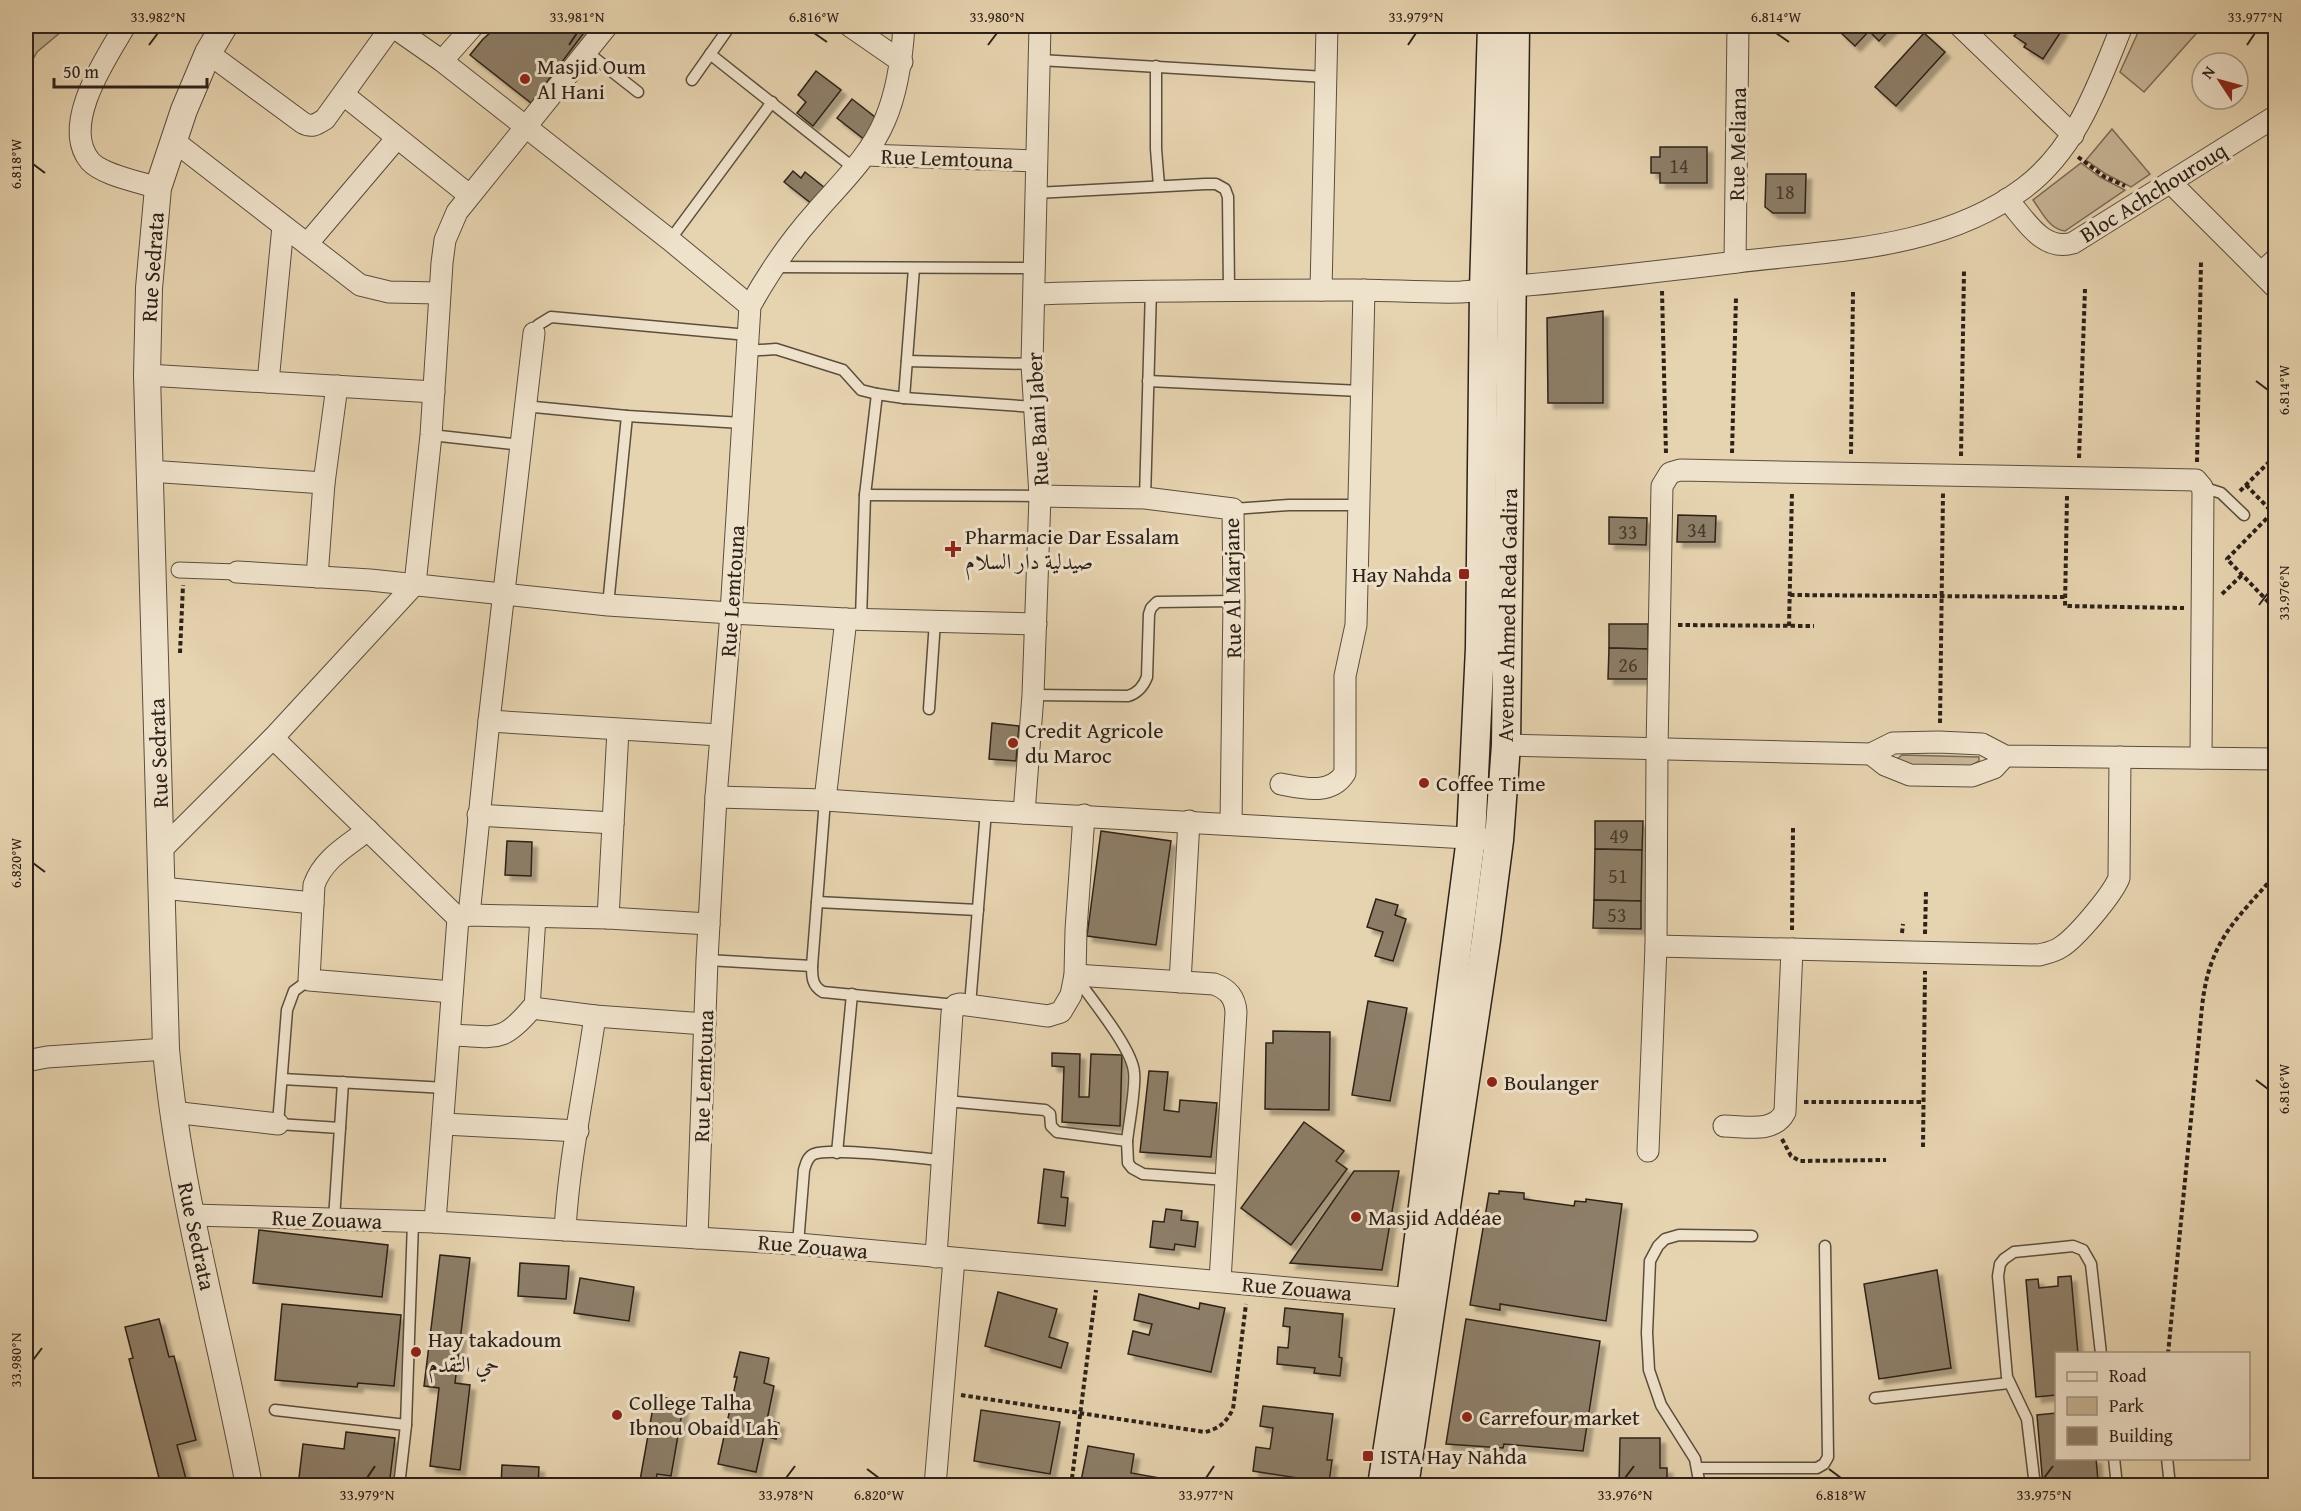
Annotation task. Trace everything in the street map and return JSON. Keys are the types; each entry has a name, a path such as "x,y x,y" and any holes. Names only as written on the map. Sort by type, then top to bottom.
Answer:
{"main road":[{"name":"Avenue Ahmed Reda Gadira","path":"1404,1485 1421,1300 1485,839 1506,745 1492,26"},
{"name":"Avenue Ahmed Reda Gadira","path":"1485,839 1480,648 1498,288 1515,26"},
{"name":"Avenue Ahmed Reda Gadira","path":"1382,1485 1421,1300"}],"street":[{"path":"125,26 107,56 86,101 79,124 82,145 90,161 105,171 158,188"},
{"name":"Rue Sedrata","path":"224,26 208,53 184,110 158,188 149,288 147,375 166,1049 172,1112 249,1485"},
{"path":"208,53 309,126 314,126 325,119 344,95 392,26 442,61 670,240 750,306"},
{"path":"442,61 473,26"},
{"path":"850,26 902,62"},
{"path":"860,162 885,120 902,62 904,26"},
{"name":"Rue Bani Jaber","path":"1024,813 1033,695 1040,496 1032,364 1040,26"},
{"path":"1321,290 1327,26"},
{"name":"Rue Meliana","path":"1735,262 1738,26"},
{"path":"1960,26 2073,135"},
{"path":"1035,294 1151,289 1462,292 1869,248 1905,240 1963,221 2007,199 2042,173 2073,135 2092,100 2122,26"},
{"path":"161,850 273,738 415,584 431,435 439,293 449,225 469,195 587,52 601,28"},
{"path":"344,95 469,195"},
{"name":"Bloc Achchourouq","path":"2007,199 2042,239 2050,243 2066,245 2079,240 2276,116"},
{"path":"307,244 397,138"},
{"path":"174,141 360,285 389,292 439,293"},
{"name":"Rue Lemtouna","path":"697,1238 707,960 716,797 731,613 750,306 772,267 815,212 860,162 1036,161"},
{"path":"2170,182 2271,273"},
{"path":"268,382 284,226"},
{"path":"1281,784 1304,789 1327,788 1341,780 1345,773 1345,676 1355,636 1364,290"},
{"path":"435,1222 452,992 478,815 534,333"},
{"path":"147,375 434,392"},
{"path":"317,577 324,483 337,386"},
{"path":"1648,1151 1656,946 1662,486 1666,476 1680,470 2073,477 2199,484 2202,609 2201,758"},
{"path":"149,471 324,483"},
{"name":"Rue Al Marjane","path":"1040,496 1145,498 1233,509 1231,823"},
{"path":"182,570 415,584 608,605 731,613 1036,624"},
{"path":"825,800 854,619"},
{"path":"489,721 720,735"},
{"path":"608,918 618,730"},
{"path":"273,738 368,830 464,916 608,918 709,924"},
{"path":"1871,754 1886,744 1939,742 1982,744 2006,756 2276,759"},
{"path":"1506,745 1871,754 1894,770 1910,775 1972,776 1994,768 2006,756"},
{"path":"1656,946 2039,955 2050,953 2068,942 2114,889 2119,878 2120,757"},
{"path":"716,797 825,800 986,812 1084,815 1485,839"},
{"path":"478,815 612,822"},
{"path":"935,1485 942,1392 945,1258 941,1160 952,1013 963,1005 1048,1017 1055,1015 1067,1005 1075,975 1084,815"},
{"path":"1180,982 1189,821"},
{"path":"368,830 324,864 314,885 309,980 452,992"},
{"path":"162,888 313,903"},
{"path":"450,1035 498,1037 516,1026 531,1008 538,917"},
{"path":"1724,1126 1770,1127 1776,1124 1785,1112 1792,949"},
{"path":"1075,975 1214,984 1224,988 1236,1004 1220,1281"},
{"path":"531,1008 595,1016 705,1024"},
{"path":"565,1230 568,1183 595,1016"},
{"path":"26,1061 46,1057 166,1049"},
{"path":"172,1112 278,1124"},
{"path":"444,1124 578,1131"},
{"name":"Rue Zouawa","path":"192,1215 435,1222 798,1244 1421,1300"}],"lane":[{"path":"692,80 730,26"},
{"path":"587,52 638,92"},
{"path":"710,54 772,102 860,162"},
{"path":"1040,60 1326,77"},
{"path":"1156,66 1156,149 1159,186"},
{"path":"670,240 772,102"},
{"path":"1036,193 1216,184 1225,189 1228,197 1229,290"},
{"path":"772,267 1035,268"},
{"path":"904,398 914,268"},
{"path":"1145,498 1151,289"},
{"path":"534,333 538,325 550,316 747,343 843,370 861,390 877,394 1035,407"},
{"path":"907,361 1032,364"},
{"path":"1148,381 1361,391"},
{"path":"854,619 877,394"},
{"path":"524,406 627,416 742,423"},
{"path":"608,605 627,416"},
{"path":"431,435 522,445"},
{"path":"2199,484 2213,489 2244,515"},
{"path":"865,495 1040,496"},
{"path":"1233,509 1359,505"},
{"path":"1033,695 1128,696 1134,694 1144,684 1147,677 1149,614 1154,604 1157,602 1234,601"},
{"path":"929,710 935,621"},
{"path":"825,800 812,966 812,977 817,989 823,992 963,1005 978,910 986,812"},
{"path":"817,902 978,910"},
{"path":"707,960 812,966"},
{"path":"1075,975 1129,1056 1134,1072 1127,1141 1128,1162 1137,1171 1226,1180"},
{"path":"309,980 300,986 289,1000 278,1124 340,1128"},
{"path":"837,1153 852,994"},
{"path":"282,1079 446,1088"},
{"path":"334,1219 343,1082"},
{"path":"946,1101 1045,1110 1050,1114 1051,1126 1057,1132 1127,1141"},
{"path":"798,1244 806,1161 814,1154 837,1153 941,1160"},
{"path":"399,1485 406,1425 413,1221"},
{"path":"1700,1485 1695,1459 1661,1405 1649,1370 1647,1333 1650,1261 1658,1246 1665,1239 1679,1235 1752,1236"},
{"path":"1698,1468 1817,1468 1824,1464 1828,1457 1826,1246"},
{"path":"2035,1485 2027,1419 2009,1383 1998,1276 2004,1258 2014,1252 2073,1246 2087,1254 2091,1264 2102,1352"},
{"path":"1875,1398 2009,1383"},
{"path":"275,1410 406,1425"},
{"path":"2114,1460 2117,1485"},
{"path":"2168,1460 2170,1485"}],"path":[{"path":"2079,158 2105,177 2130,188"},
{"path":"2199,484 2201,262"},
{"path":"1939,742 1941,596 1952,475 1964,271"},
{"path":"1662,289 1666,476"},
{"path":"2085,289 2065,606 2209,608 2241,575"},
{"path":"1851,473 1853,292"},
{"path":"1732,446 1736,297"},
{"path":"2230,501 2276,455"},
{"path":"1789,626 1793,472"},
{"path":"2246,485 2274,514 2227,559 2276,610"},
{"path":"179,662 182,570"},
{"path":"1790,595 2065,597"},
{"path":"1659,625 1814,626"},
{"path":"1792,949 1793,828"},
{"path":"2168,1352 2202,1007 2208,969 2224,934 2276,873"},
{"path":"1923,1147 1926,890"},
{"path":"1786,1102 1923,1102"},
{"path":"1776,1124 1787,1151 1800,1161 1887,1160"},
{"path":"1071,1485 1098,1271"},
{"path":"942,1392 1206,1432 1216,1429 1225,1423 1233,1409 1248,1284"}],"green space":[{"path":"26,26 68,26 37,52 26,72"},
{"path":"2141,26 2203,26 2144,92 2120,72"},
{"path":"2112,129 2150,174 2131,187 2086,160"},
{"path":"2081,163 2100,177 2125,190 2065,231 2059,230 2046,219 2033,200"},
{"path":"1902,755 1979,757 1979,761 1971,766 1900,765 1896,760"}],"building":[{"name":"Masjid Oum Al Hani","path":"498,26 582,26 586,30 531,103 470,55"},
{"path":"1848,26 1893,26 1879,41 1869,31 1855,46 1841,33"},
{"path":"2009,26 2055,26 2062,30 2043,59 2024,47 2026,44 2014,36 2016,34 2008,28"},
{"path":"1924,33 1945,52 1896,106 1875,87"},
{"path":"816,71 841,90 813,126 797,113 806,102 798,95"},
{"path":"852,99 880,121 865,140 837,118"},
{"path":"1660,147 1707,147 1707,183 1660,183 1660,173 1651,173 1651,157 1660,157"},
{"path":"793,171 801,178 805,172 825,188 812,204 784,182"},
{"path":"1766,174 1806,174 1805,213 1773,213 1765,207"},
{"path":"1603,311 1603,403 1548,403 1547,318"},
{"path":"1678,515 1716,516 1715,542 1677,542"},
{"path":"1609,517 1647,518 1646,545 1609,544"},
{"path":"1609,624 1648,624 1648,649 1609,648"},
{"path":"1609,648 1648,649 1648,679 1608,679"},
{"path":"992,723 1019,726 1016,761 989,759"},
{"path":"1595,821 1643,821 1642,850 1595,849"},
{"path":"1101,831 1171,841 1156,945 1087,936"},
{"path":"507,841 532,842 531,876 505,875"},
{"path":"1595,849 1642,850 1641,901 1594,900"},
{"path":"1376,899 1398,905 1395,915 1406,919 1393,961 1375,956 1383,932 1367,927"},
{"path":"1594,900 1641,901 1641,929 1593,928"},
{"path":"1368,1001 1407,1008 1390,1101 1352,1095"},
{"path":"1273,1031 1330,1032 1329,1110 1265,1109 1266,1043 1273,1043"},
{"path":"1052,1053 1080,1054 1079,1097 1089,1097 1091,1054 1122,1055 1120,1126 1062,1122 1064,1067 1052,1066"},
{"path":"1149,1071 1168,1072 1164,1110 1179,1112 1180,1100 1217,1103 1211,1157 1140,1152"},
{"path":"1304,1122 1344,1151 1336,1161 1347,1169 1291,1245 1241,1208"},
{"path":"1044,1169 1064,1172 1061,1197 1068,1198 1065,1226 1038,1223"},
{"name":"Masjid Addéae","path":"1354,1171 1399,1171 1382,1270 1290,1263"},
{"path":"1499,1191 1524,1193 1524,1199 1574,1206 1575,1201 1586,1202 1586,1199 1622,1204 1606,1321 1500,1304 1500,1310 1470,1305 1489,1193 1499,1194"},
{"path":"1166,1209 1182,1211 1181,1220 1198,1222 1195,1247 1175,1244 1174,1250 1150,1247 1153,1221 1164,1222"},
{"path":"259,1230 388,1245 382,1297 253,1283"},
{"path":"440,1255 470,1258 455,1383 470,1385 460,1470 430,1466 439,1388 424,1386"},
{"path":"520,1263 569,1266 566,1299 518,1296"},
{"path":"1937,1270 1951,1368 1879,1379 1864,1284"},
{"path":"2071,1276 2078,1352 2055,1352 2055,1395 2036,1397 2026,1280 2038,1279 2039,1288 2058,1286 2058,1277"},
{"path":"580,1278 634,1287 629,1321 574,1313"},
{"path":"998,1292 1057,1309 1049,1337 1068,1343 1061,1368 985,1346"},
{"path":"1139,1294 1199,1309 1200,1303 1225,1308 1211,1372 1128,1354 1133,1331 1149,1335 1152,1324 1134,1320"},
{"path":"282,1304 401,1315 394,1386 358,1383 357,1387 275,1380"},
{"path":"1285,1308 1343,1314 1339,1357 1342,1358 1340,1376 1314,1373 1315,1368 1277,1364 1278,1347 1288,1348 1290,1327 1283,1326"},
{"path":"159,1319 169,1357 174,1356 196,1440 177,1445 186,1479 161,1486 129,1359 133,1358 125,1327"},
{"path":"1466,1319 1600,1341 1583,1451 1504,1444 1503,1448 1446,1444"},
{"path":"740,1352 769,1358 764,1383 774,1386 767,1420 779,1423 776,1439 764,1436 756,1472 718,1464 737,1377 734,1377"},
{"path":"655,1396 684,1401 671,1476 657,1474 655,1486 639,1486"},
{"path":"1263,1406 1333,1414 1327,1460 1332,1460 1329,1483 1253,1471 1256,1447 1270,1449 1273,1428 1260,1426"},
{"path":"981,1410 1060,1422 1050,1474 974,1461"},
{"path":"2055,1413 2055,1460 2096,1460 2098,1481 2096,1481 2096,1486 2043,1486 2037,1415"},
{"path":"346,1432 395,1438 389,1486 298,1486 303,1444 344,1449"},
{"path":"1620,1438 1660,1438 1660,1468 1667,1468 1667,1486 1619,1486"},
{"path":"1088,1446 1134,1454 1131,1473 1160,1478 1158,1486 1080,1486"},
{"path":"502,1465 539,1467 538,1486 501,1486"}],"place":[{"name":"Masjid Oum Al Hani","path":"525,79"},
{"name":"Pharmacie Dar Essalam صيدلية دار السلام","path":"953,549"},
{"name":"Hay Nahda","path":"1464,574"},
{"name":"Credit Agricole du Maroc","path":"1013,743"},
{"name":"Coffee Time","path":"1424,783"},
{"name":"Boulanger","path":"1492,1082"},
{"name":"Masjid Addéae","path":"1356,1217"},
{"name":"Hay takadoum حي التقدم","path":"416,1352"},
{"name":"College Talha Ibnou Obaid Lah","path":"617,1415"},
{"name":"Carrefour market","path":"1467,1417"},
{"name":"ISTA Hay Nahda","path":"1368,1456"}]}
